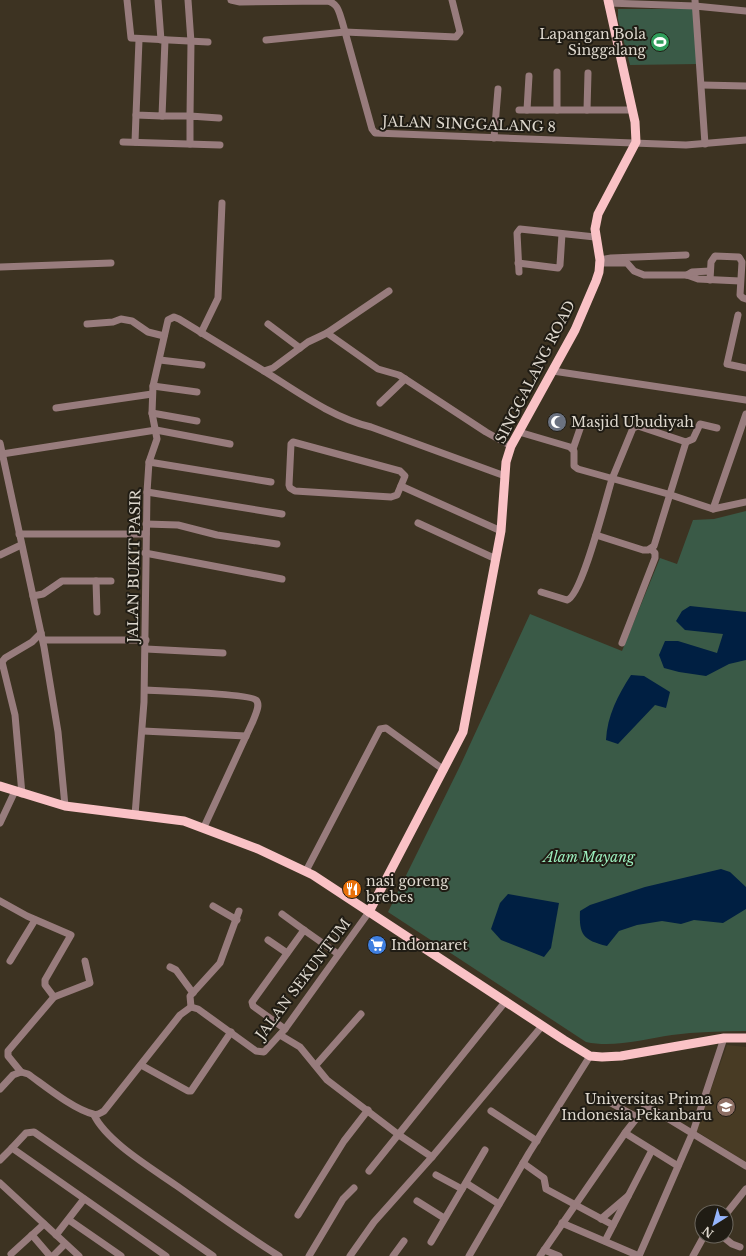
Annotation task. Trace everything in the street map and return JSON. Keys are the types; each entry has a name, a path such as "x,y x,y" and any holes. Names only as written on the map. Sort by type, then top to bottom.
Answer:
{"main road":[{"path":"608,1 636,130 636,142"},
{"name":"SINGGALANG ROAD","path":"369,912 465,727 501,531 506,462 511,446 575,330 596,281 599,261 595,237 598,214 636,142"},
{"path":"0,786 65,806 184,821 204,827 258,849 306,871 590,1056 621,1056 724,1038 746,1038"}],"street":[{"path":"127,0 129,36 133,40 208,42"},
{"path":"158,0 163,40 162,116"},
{"path":"188,0 191,42 190,144"},
{"path":"231,0 240,2 327,0"},
{"name":"JALAN SINGGALANG 8","path":"327,0 337,7 372,129 375,133 705,144 746,140"},
{"path":"266,40 345,32 456,38 460,32 452,0"},
{"path":"608,1 695,3 746,11"},
{"path":"695,3 705,144"},
{"path":"135,142 139,40"},
{"path":"557,72 557,110"},
{"path":"587,110 588,72"},
{"path":"527,110 529,76"},
{"path":"702,85 746,86"},
{"path":"494,138 498,89"},
{"path":"519,110 632,110"},
{"path":"136,115 219,118"},
{"path":"123,142 220,145"},
{"path":"222,202 218,298 201,333 331,412 353,423 437,450 505,476"},
{"path":"519,272 517,232 519,230 595,237"},
{"path":"518,263 558,268 560,265 562,234"},
{"path":"599,261 611,258 686,255"},
{"path":"710,280 711,262 715,256 739,257 742,262 740,294 742,298 746,299"},
{"path":"599,261 627,263 634,271 644,275 687,275 710,280 740,281"},
{"path":"0,267 111,263"},
{"path":"687,275 692,272 710,271"},
{"path":"264,371 273,368 300,348 327,333 389,291"},
{"path":"738,315 728,364 746,368"},
{"name":"JALAN BUKIT PASIR","path":"136,815 145,690 146,492 150,462 157,439 152,413 153,386 168,320 174,317 201,333"},
{"path":"87,324 112,322 121,319 132,321 148,332 164,336"},
{"path":"268,324 300,348"},
{"path":"327,333 378,369 399,375 486,432 511,446"},
{"path":"160,360 202,365"},
{"path":"553,372 746,400"},
{"path":"380,403 405,379"},
{"path":"153,386 197,392"},
{"path":"56,408 152,394"},
{"path":"152,413 197,421"},
{"path":"713,509 746,414"},
{"path":"583,420 573,449 576,468 612,480 668,494 713,509 746,502"},
{"path":"541,592 567,600 571,599 584,573 612,480 633,428 636,426 686,442 693,439 700,424 717,428"},
{"path":"2,454 156,430 230,444"},
{"path":"519,432 573,449"},
{"path":"295,442 400,471 405,476 401,486 397,495 391,498 292,490 289,485 291,443 295,442"},
{"path":"596,535 643,550 651,549 654,546 668,494 686,442"},
{"path":"0,443 42,637 58,732 65,806"},
{"path":"150,462 271,482"},
{"path":"401,486 501,531"},
{"path":"146,492 282,514"},
{"path":"418,523 496,559"},
{"path":"146,524 178,525 217,535 277,544"},
{"path":"19,534 146,534"},
{"path":"0,555 21,545"},
{"path":"622,643 655,558 655,552 651,549"},
{"path":"145,553 282,579"},
{"path":"33,596 43,594 62,581 111,581"},
{"path":"96,581 97,612"},
{"path":"0,822 18,792 14,715 2,662 5,658 42,637 146,640"},
{"path":"146,649 223,652"},
{"path":"145,690 224,695 255,699 258,705 246,736 204,827"},
{"path":"306,871 380,729 386,728 444,770"},
{"path":"143,731 246,736"},
{"path":"0,902 35,920 72,935 45,980 45,985 54,997"},
{"path":"213,906 237,920"},
{"path":"94,1115 104,1111 180,1015 191,1007 189,1000 193,993 220,963 239,912"},
{"name":"JALAN SEKUNTUM","path":"191,1007 198,1009 256,1051 266,1051 280,1036 369,912"},
{"path":"282,914 338,954"},
{"path":"10,962 35,920"},
{"path":"285,1029 252,1003 304,930"},
{"path":"268,940 287,953"},
{"path":"85,961 90,983 54,997 8,1051 8,1056 21,1072 94,1115 97,1122 116,1141 139,1159 254,1241 278,1256"},
{"path":"170,967 176,970 193,993"},
{"path":"369,1171 505,1002"},
{"path":"316,1065 362,1014"},
{"path":"350,1256 374,1222 432,1157 542,1026"},
{"path":"141,1065 191,1092 231,1032"},
{"path":"280,1036 300,1047 327,1080 399,1135 432,1157"},
{"path":"562,1223 639,1256 692,1132 724,1038"},
{"path":"469,1256 523,1163 590,1056"},
{"path":"0,1089 13,1075 21,1072"},
{"path":"609,1102 638,1117"},
{"path":"559,1256 542,1253 644,1108 649,1107 746,1166"},
{"path":"298,1215 344,1141 368,1110"},
{"path":"490,1111 537,1141"},
{"path":"0,1160 26,1133 34,1132 213,1256"},
{"path":"625,1133 678,1166"},
{"path":"12,1148 166,1256"},
{"path":"431,1242 486,1150"},
{"path":"605,1241 652,1150"},
{"path":"523,1163 544,1178 546,1190 613,1225"},
{"path":"436,1176 464,1186 499,1204"},
{"path":"0,1183 79,1256"},
{"path":"309,1256 343,1199 354,1188"},
{"path":"734,1204 746,1189"},
{"path":"601,1219 628,1196"},
{"path":"56,1235 84,1199"},
{"path":"417,1201 444,1218"},
{"path":"69,1220 121,1256"},
{"path":"11,1254 44,1224"},
{"path":"32,1235 52,1256 66,1244"},
{"path":"393,1256 404,1240"},
{"path":"734,1243 740,1247"},
{"path":"693,1256 700,1244"}],"shaded area":[{"name":"Universitas Prima Indonesia Pekanbaru","path":"727,1045 746,1047 746,1162 696,1131"}],"green space":[{"name":"Lapangan Bola Singgalang","path":"618,9 693,9 698,64 630,65 618,19"},
{"name":"Alam Mayang","path":"746,511 746,1031 681,1034 607,1044 586,1042 388,912 461,764 530,614 622,651 660,558 677,564 693,520 714,519"}],"water":[{"path":"690,606 746,612 746,660 729,664 706,676 664,668 659,655 665,641 678,641 717,653 723,634 685,630 676,621 682,611"},
{"path":"631,675 644,676 670,692 666,708 655,705 618,744 606,740 608,723 614,706"},
{"path":"721,869 730,872 746,887 746,909 723,923 694,920 681,924 662,921 637,925 619,931 607,946 588,939 582,931 580,926 580,911 590,905 645,887"},
{"path":"508,894 559,903 551,948 544,957 501,940 491,929 500,903"}],"place":[{"name":"Lapangan Bola Singgalang","path":"660,42"},
{"name":"Masjid Ubudiyah","path":"557,422"},
{"name":"nasi goreng brebes","path":"352,889"},
{"name":"Indomaret","path":"377,945"},
{"name":"Universitas Prima Indonesia Pekanbaru","path":"726,1107"}]}
